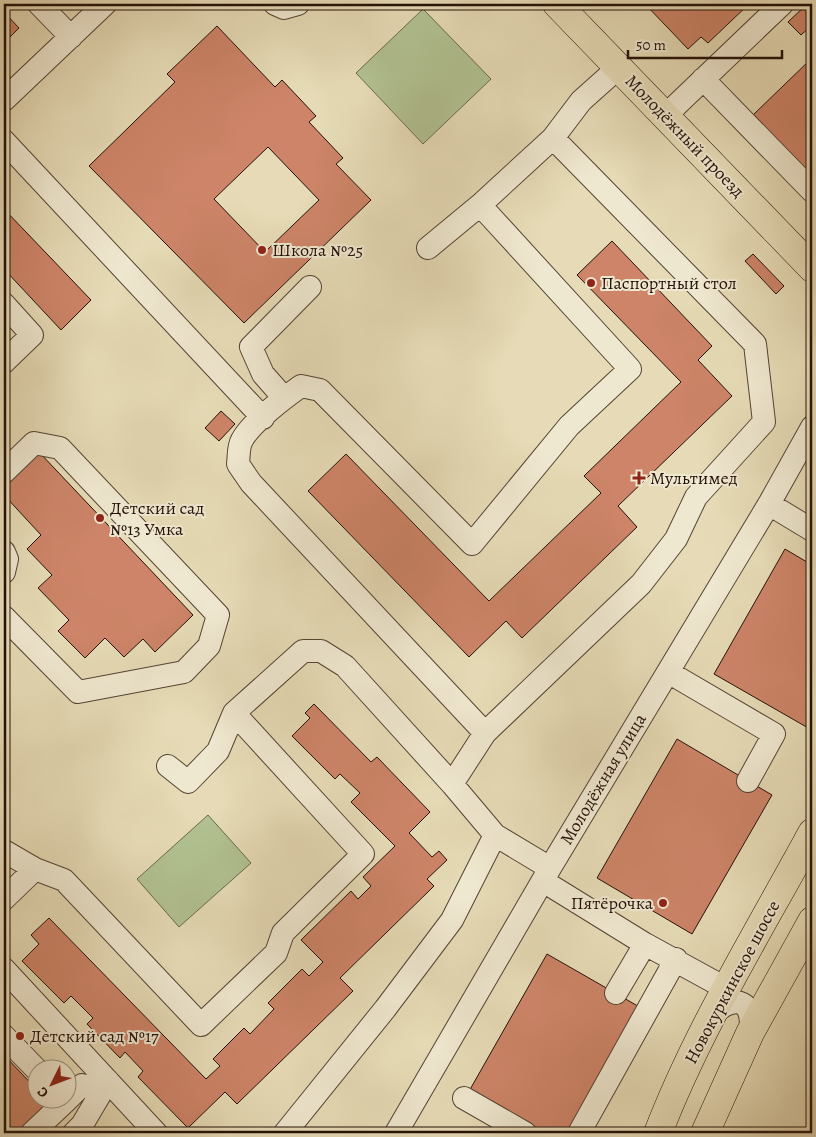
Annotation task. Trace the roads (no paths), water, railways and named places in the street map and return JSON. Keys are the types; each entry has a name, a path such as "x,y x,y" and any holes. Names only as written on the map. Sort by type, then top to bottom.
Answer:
{"main road":[{"name":"Молодёжный проезд","path":"557,4 812,268"},
{"name":"Новокуркинское шоссе","path":"658,1133 669,1103 714,1013 812,833"},
{"path":"705,1133 750,1033 812,921"}],"street":[{"path":"39,4 71,37"},
{"path":"4,100 105,4"},
{"path":"275,4 284,8 298,4"},
{"path":"666,115 782,4"},
{"path":"428,248 480,205 553,138 581,101 619,67"},
{"path":"703,79 812,191"},
{"path":"452,784 485,733 641,584 676,539 696,497 764,422 755,344 553,138"},
{"path":"4,142 263,418"},
{"path":"480,205 630,370 569,426 472,544 320,390 301,386 284,398 248,431 240,442 238,464 251,484 485,733"},
{"path":"284,398 263,374 251,347 310,287"},
{"path":"4,304 32,335 4,362"},
{"name":"Молодёжная улица","path":"396,1133 546,875 769,504 812,426"},
{"path":"4,472 34,443 60,448 218,615 209,646 184,672 78,692 4,617"},
{"path":"769,504 812,530"},
{"path":"4,552 7,559 4,572"},
{"path":"168,766 188,782 218,751 234,713 302,651 321,651 345,666 452,784 495,836 546,875 645,944 676,959 727,989"},
{"path":"668,672 774,734 748,781"},
{"path":"4,851 35,868 64,880 201,1025 276,953 283,933 363,854 234,713"},
{"path":"285,1133 385,1009 452,920 495,836"},
{"path":"4,899 35,868"},
{"path":"616,993 645,944"},
{"path":"579,1133 676,959"},
{"path":"6,976 106,1086 156,1133"},
{"path":"714,1013 724,1004 736,1002 743,1004 749,1010 752,1019 750,1033"},
{"path":"4,1036 28,1061"},
{"path":"78,1089 82,1085 106,1086"},
{"path":"82,1131 106,1086"},
{"path":"464,1098 525,1133"},
{"path":"32,1133 56,1110"}],"place":[{"name":"Школа №25","path":"262,250"},
{"name":"Паспортный стол","path":"591,283"},
{"name":"Мультимед","path":"639,478"},
{"name":"Детский сад №13 Умка","path":"100,518"},
{"name":"Пятёрочка","path":"663,903"},
{"name":"Детский сад №17","path":"20,1036"}]}
